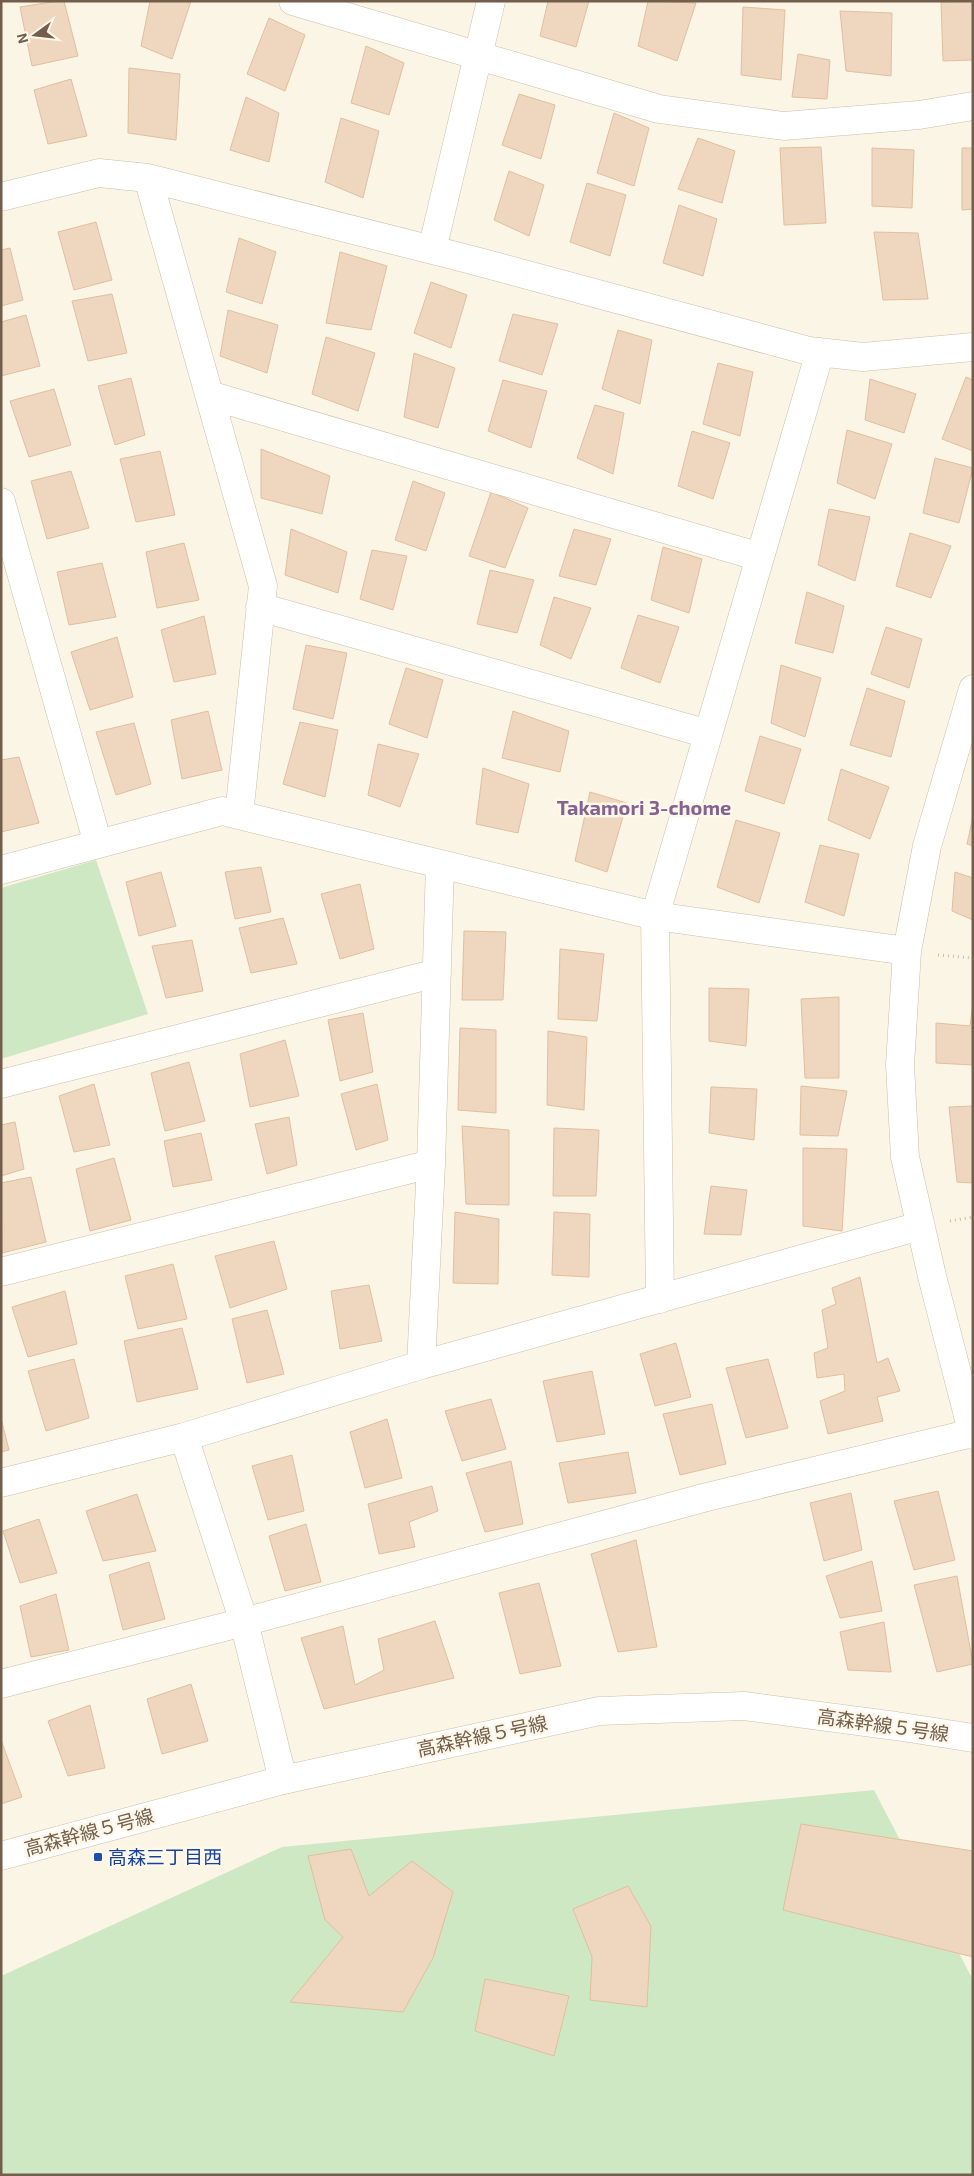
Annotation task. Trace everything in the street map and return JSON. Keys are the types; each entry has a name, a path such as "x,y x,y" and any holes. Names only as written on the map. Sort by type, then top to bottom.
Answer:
{"street":[{"path":"293,1 659,109 784,126 919,115 973,106"},
{"path":"432,250 491,1"},
{"path":"1,197 99,174 148,178 432,250 809,351 863,357 973,347"},
{"path":"148,178 263,586 239,815"},
{"path":"660,1299 655,916 820,352"},
{"path":"209,395 760,557"},
{"path":"1,502 98,844"},
{"path":"260,608 708,734"},
{"path":"1,1684 244,1622 707,1497 972,1434 920,1226 905,1157 901,1074 907,951 927,846 973,689"},
{"path":"1,870 222,811 655,916 907,951"},
{"path":"421,1365 431,1164 440,864"},
{"path":"1,1084 437,973"},
{"path":"1,1272 431,1164"},
{"path":"1,1483 184,1437 421,1365 920,1226"},
{"path":"184,1437 244,1622 283,1780"},
{"name":"高森幹線５号線","path":"1,1856 283,1780 599,1711 744,1706 973,1738"}],"green space":[{"path":"96,860 148,1014 1,1059 1,888"},
{"path":"874,1790 973,1980 973,2175 1,2175 1,1976 282,1847"}],"building":[{"path":"64,1 78,56 32,66 20,7"},
{"path":"150,1 191,1 172,59 141,46"},
{"path":"548,1 589,1 576,47 540,36"},
{"path":"648,1 696,3 677,61 638,46"},
{"path":"973,1 973,60 943,61 941,2"},
{"path":"743,7 785,10 781,80 741,75"},
{"path":"840,11 892,13 891,76 846,71"},
{"path":"269,18 305,35 285,91 247,74"},
{"path":"366,46 404,63 389,115 351,103"},
{"path":"798,54 830,60 827,99 792,97"},
{"path":"129,68 180,74 176,140 128,133"},
{"path":"71,79 87,136 48,144 34,90"},
{"path":"519,94 555,105 541,159 502,145"},
{"path":"246,97 279,113 269,162 230,150"},
{"path":"614,113 649,128 634,186 597,173"},
{"path":"341,118 379,131 363,198 325,182"},
{"path":"698,138 735,151 722,203 678,189"},
{"path":"821,147 826,223 784,225 780,148"},
{"path":"872,148 914,150 912,208 872,206"},
{"path":"962,148 973,148 973,209 962,210"},
{"path":"509,171 544,185 529,236 494,220"},
{"path":"587,183 626,195 610,256 570,242"},
{"path":"679,205 717,219 703,276 663,263"},
{"path":"96,222 112,280 74,290 58,232"},
{"path":"874,232 918,233 928,299 883,300"},
{"path":"239,238 276,252 262,304 226,292"},
{"path":"10,248 23,300 1,306 1,250"},
{"path":"340,252 387,266 371,330 326,323"},
{"path":"431,282 467,295 451,348 414,333"},
{"path":"112,294 127,353 88,361 72,301"},
{"path":"228,310 278,325 267,373 220,356"},
{"path":"513,314 558,324 542,375 499,361"},
{"path":"26,315 40,366 1,376 1,322"},
{"path":"618,330 652,340 640,404 602,389"},
{"path":"326,337 375,353 358,411 312,394"},
{"path":"414,353 455,368 438,428 404,417"},
{"path":"718,363 753,372 740,436 703,424"},
{"path":"966,377 973,380 973,451 942,439"},
{"path":"131,378 145,435 115,445 98,386"},
{"path":"870,379 916,394 904,433 865,420"},
{"path":"503,380 547,391 531,448 488,431"},
{"path":"54,389 71,445 29,457 10,401"},
{"path":"595,405 624,413 613,474 577,458"},
{"path":"847,430 892,444 875,499 837,483"},
{"path":"692,431 730,443 713,499 678,486"},
{"path":"261,449 330,476 322,514 261,498"},
{"path":"160,451 175,515 136,522 120,459"},
{"path":"935,458 973,468 959,523 923,513"},
{"path":"71,471 89,528 47,539 31,481"},
{"path":"413,481 445,493 426,551 395,540"},
{"path":"491,492 528,508 505,568 469,556"},
{"path":"829,509 870,517 855,581 818,565"},
{"path":"291,529 347,552 338,593 285,575"},
{"path":"574,529 611,539 596,585 559,576"},
{"path":"910,533 951,546 931,598 896,586"},
{"path":"184,543 199,600 157,608 146,552"},
{"path":"663,547 702,559 689,613 651,600"},
{"path":"372,550 407,556 393,610 360,599"},
{"path":"102,563 116,617 69,625 57,572"},
{"path":"490,570 534,580 517,633 477,624"},
{"path":"807,592 844,606 833,653 795,643"},
{"path":"554,597 591,608 571,659 540,645"},
{"path":"638,615 679,627 660,683 621,668"},
{"path":"204,616 216,674 174,682 161,630"},
{"path":"886,627 922,639 909,688 871,674"},
{"path":"117,637 133,697 90,710 71,652"},
{"path":"306,645 347,653 333,719 293,709"},
{"path":"781,665 821,678 805,737 771,723"},
{"path":"406,668 443,680 427,738 389,724"},
{"path":"867,688 905,701 891,757 850,745"},
{"path":"208,711 222,770 182,779 171,720"},
{"path":"513,711 569,731 560,772 502,758"},
{"path":"300,722 338,730 325,797 283,784"},
{"path":"134,723 151,784 116,795 96,732"},
{"path":"760,736 801,749 784,804 745,791"},
{"path":"378,744 419,754 400,807 368,795"},
{"path":"19,757 39,823 1,832 1,760"},
{"path":"483,768 529,784 518,833 476,824"},
{"path":"841,769 889,787 870,839 828,820"},
{"path":"590,792 627,803 607,872 575,861"},
{"path":"973,816 973,846 967,844"},
{"path":"736,820 780,833 759,903 717,887"},
{"path":"820,845 859,854 844,916 805,902"},
{"path":"261,867 271,912 235,919 225,872"},
{"path":"161,872 176,926 139,936 126,882"},
{"path":"955,872 973,878 973,920 952,911"},
{"path":"360,884 374,949 340,959 321,894"},
{"path":"283,918 297,964 251,973 239,928"},
{"path":"464,931 506,932 503,1000 462,1000"},
{"path":"192,940 203,991 166,998 152,946"},
{"path":"560,949 604,954 597,1021 558,1019"},
{"path":"709,988 749,989 746,1046 709,1041"},
{"path":"839,997 839,1078 805,1078 801,999"},
{"path":"973,1003 973,1065 936,1063 936,1023 970,1026"},
{"path":"363,1013 373,1072 340,1081 328,1020"},
{"path":"460,1028 496,1030 496,1113 458,1110"},
{"path":"548,1031 587,1037 584,1110 547,1105"},
{"path":"285,1040 299,1096 250,1107 240,1054"},
{"path":"189,1062 205,1121 165,1131 151,1073"},
{"path":"94,1084 110,1145 74,1152 59,1096"},
{"path":"377,1084 388,1140 356,1150 341,1094"},
{"path":"801,1086 847,1091 838,1136 800,1135"},
{"path":"711,1087 757,1089 754,1140 709,1133"},
{"path":"973,1106 973,1183 957,1182 949,1107"},
{"path":"289,1117 297,1165 267,1174 255,1124"},
{"path":"15,1122 24,1169 1,1176 1,1125"},
{"path":"462,1126 509,1130 509,1205 466,1204"},
{"path":"554,1128 599,1130 596,1196 553,1196"},
{"path":"201,1133 212,1180 173,1187 164,1141"},
{"path":"803,1148 847,1149 842,1231 803,1226"},
{"path":"114,1158 131,1220 90,1231 76,1169"},
{"path":"31,1177 46,1242 2,1253 1,1183"},
{"path":"711,1186 747,1190 741,1235 704,1234"},
{"path":"455,1212 499,1219 498,1284 453,1283"},
{"path":"554,1212 590,1214 589,1277 552,1275"},
{"path":"274,1241 287,1289 230,1308 215,1256"},
{"path":"173,1264 187,1319 138,1329 125,1276"},
{"path":"860,1277 877,1363 888,1358 900,1391 877,1397 883,1421 828,1434 820,1401 845,1391 844,1374 817,1378 814,1353 828,1348 822,1310 836,1304 832,1288"},
{"path":"369,1285 382,1341 340,1349 331,1291"},
{"path":"65,1291 77,1344 28,1357 12,1307"},
{"path":"267,1310 284,1374 247,1383 232,1319"},
{"path":"182,1328 198,1389 137,1402 124,1341"},
{"path":"676,1343 691,1397 655,1406 640,1354"},
{"path":"74,1359 89,1418 46,1431 28,1371"},
{"path":"768,1359 788,1428 746,1438 726,1368"},
{"path":"592,1371 605,1434 557,1442 543,1381"},
{"path":"491,1399 506,1449 462,1461 445,1411"},
{"path":"712,1404 726,1464 680,1475 663,1414"},
{"path":"1,1418 9,1450 1,1452"},
{"path":"387,1419 402,1478 365,1488 350,1432"},
{"path":"628,1452 636,1493 568,1503 559,1463"},
{"path":"292,1455 304,1511 268,1520 252,1466"},
{"path":"511,1461 523,1524 485,1532 466,1473"},
{"path":"432,1486 438,1511 409,1522 415,1547 379,1554 368,1504"},
{"path":"938,1491 955,1560 914,1570 894,1501"},
{"path":"851,1493 862,1550 824,1561 810,1503"},
{"path":"137,1494 156,1551 103,1561 86,1511"},
{"path":"39,1519 57,1573 20,1583 3,1531"},
{"path":"306,1524 321,1582 285,1591 269,1536"},
{"path":"636,1540 657,1647 618,1652 591,1554"},
{"path":"872,1561 882,1611 840,1618 826,1576"},
{"path":"149,1562 165,1619 123,1630 109,1575"},
{"path":"957,1576 973,1664 937,1672 914,1585"},
{"path":"539,1583 561,1666 520,1674 499,1593"},
{"path":"56,1594 69,1650 31,1657 20,1606"},
{"path":"435,1621 454,1678 324,1709 301,1638 343,1626 355,1685 384,1670 378,1639"},
{"path":"884,1622 891,1672 848,1670 840,1632"},
{"path":"191,1684 208,1741 162,1754 147,1699"},
{"path":"90,1705 105,1768 68,1776 48,1721"},
{"path":"1,1740 22,1797 1,1804"},
{"path":"801,1824 973,1851 973,1957 783,1910"},
{"path":"351,1849 369,1896 412,1861 453,1892 433,1958 403,2012 290,2002 343,1937 325,1920 308,1856"},
{"path":"628,1886 651,1926 647,2007 590,2000 592,1957 573,1909"},
{"path":"485,1979 569,1996 554,2056 475,2031"}],"place":[{"name":"高森三丁目西","path":"98,1857"}],"district":[{"name":"Takamori 3-chome","path":"644,808"}]}
